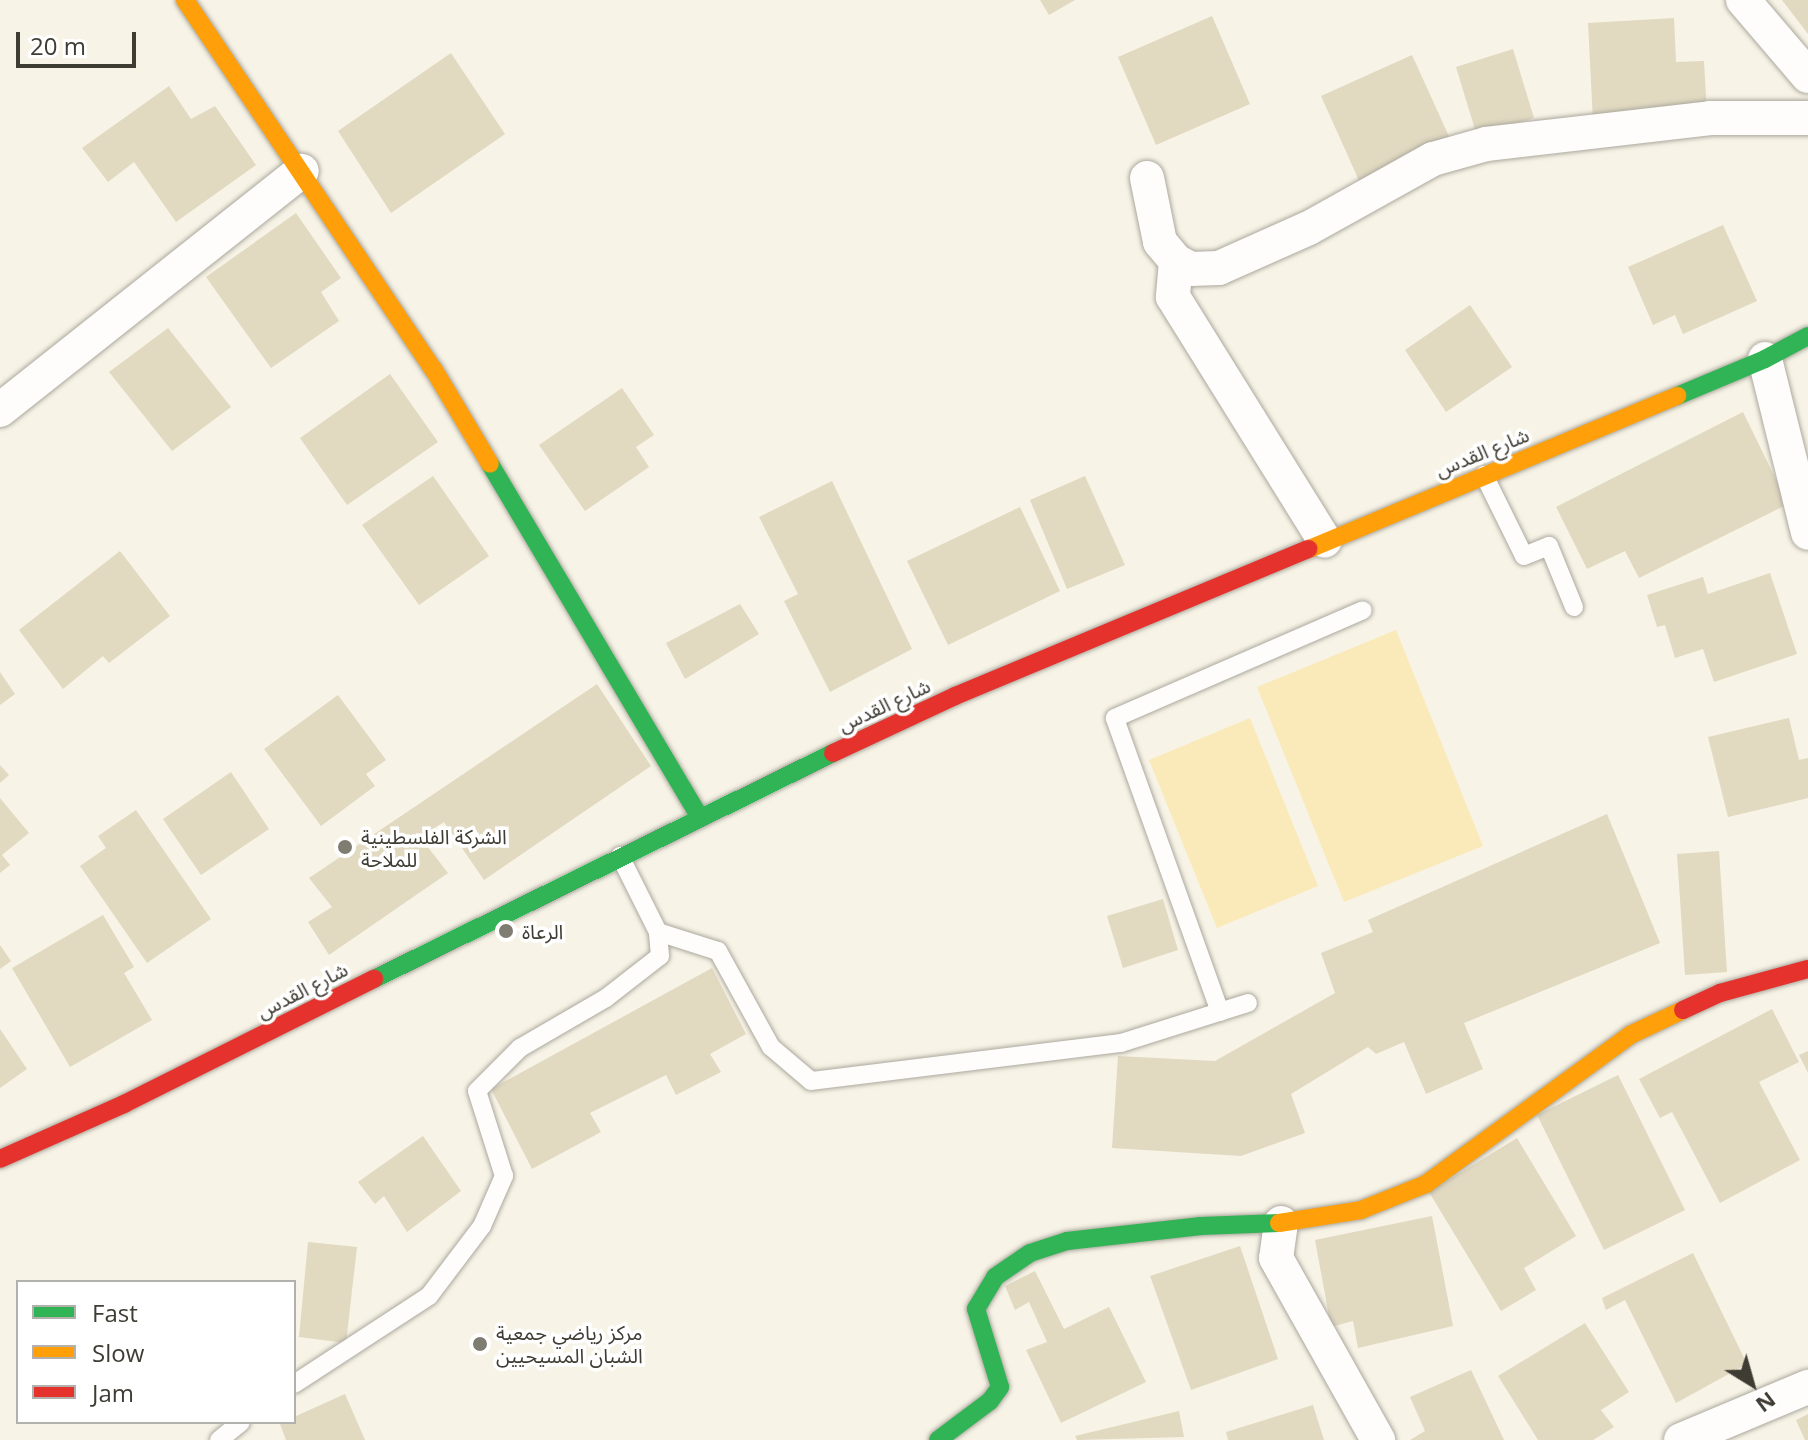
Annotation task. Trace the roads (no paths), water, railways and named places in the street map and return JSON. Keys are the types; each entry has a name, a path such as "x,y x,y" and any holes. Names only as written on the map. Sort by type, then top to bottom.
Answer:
{"street":[{"path":"185,0 434,370 699,816"},
{"path":"1743,0 1808,76"},
{"path":"1147,178 1160,242 1176,261 1191,269 1219,268 1309,228 1433,159 1486,144 1710,118 1808,118"},
{"path":"0,410 302,171"},
{"path":"1176,261 1173,297 1325,541"},
{"name":"شارع القدس","path":"0,1159 124,1104 699,816 955,696 1765,359 1808,336"},
{"path":"1765,359 1808,533"},
{"path":"938,1440 990,1401 1000,1387 976,1309 995,1277 1030,1253 1067,1241 1201,1226 1281,1223 1361,1210 1426,1184 1630,1035 1720,993 1808,969"},
{"path":"1281,1223 1276,1258 1378,1440"},
{"path":"1681,1440 1808,1387"}],"lane":[{"path":"1484,475 1524,556 1549,546 1574,607"},
{"path":"1220,1012 1115,718 1363,610"},
{"path":"296,1383 429,1296 482,1226 504,1176 477,1091 520,1048 606,998 660,956 658,932 620,856"},
{"path":"658,932 718,951 771,1047 811,1081 1121,1043 1248,1003"},
{"path":"219,1440 239,1424"}],"place":[{"name":"الشركة الفلسطينية للملاحة","path":"345,847"},
{"name":"الرعاة","path":"506,931"},
{"name":"مركز رياضي جمعية الشبان المسيحيين","path":"480,1344"}]}
